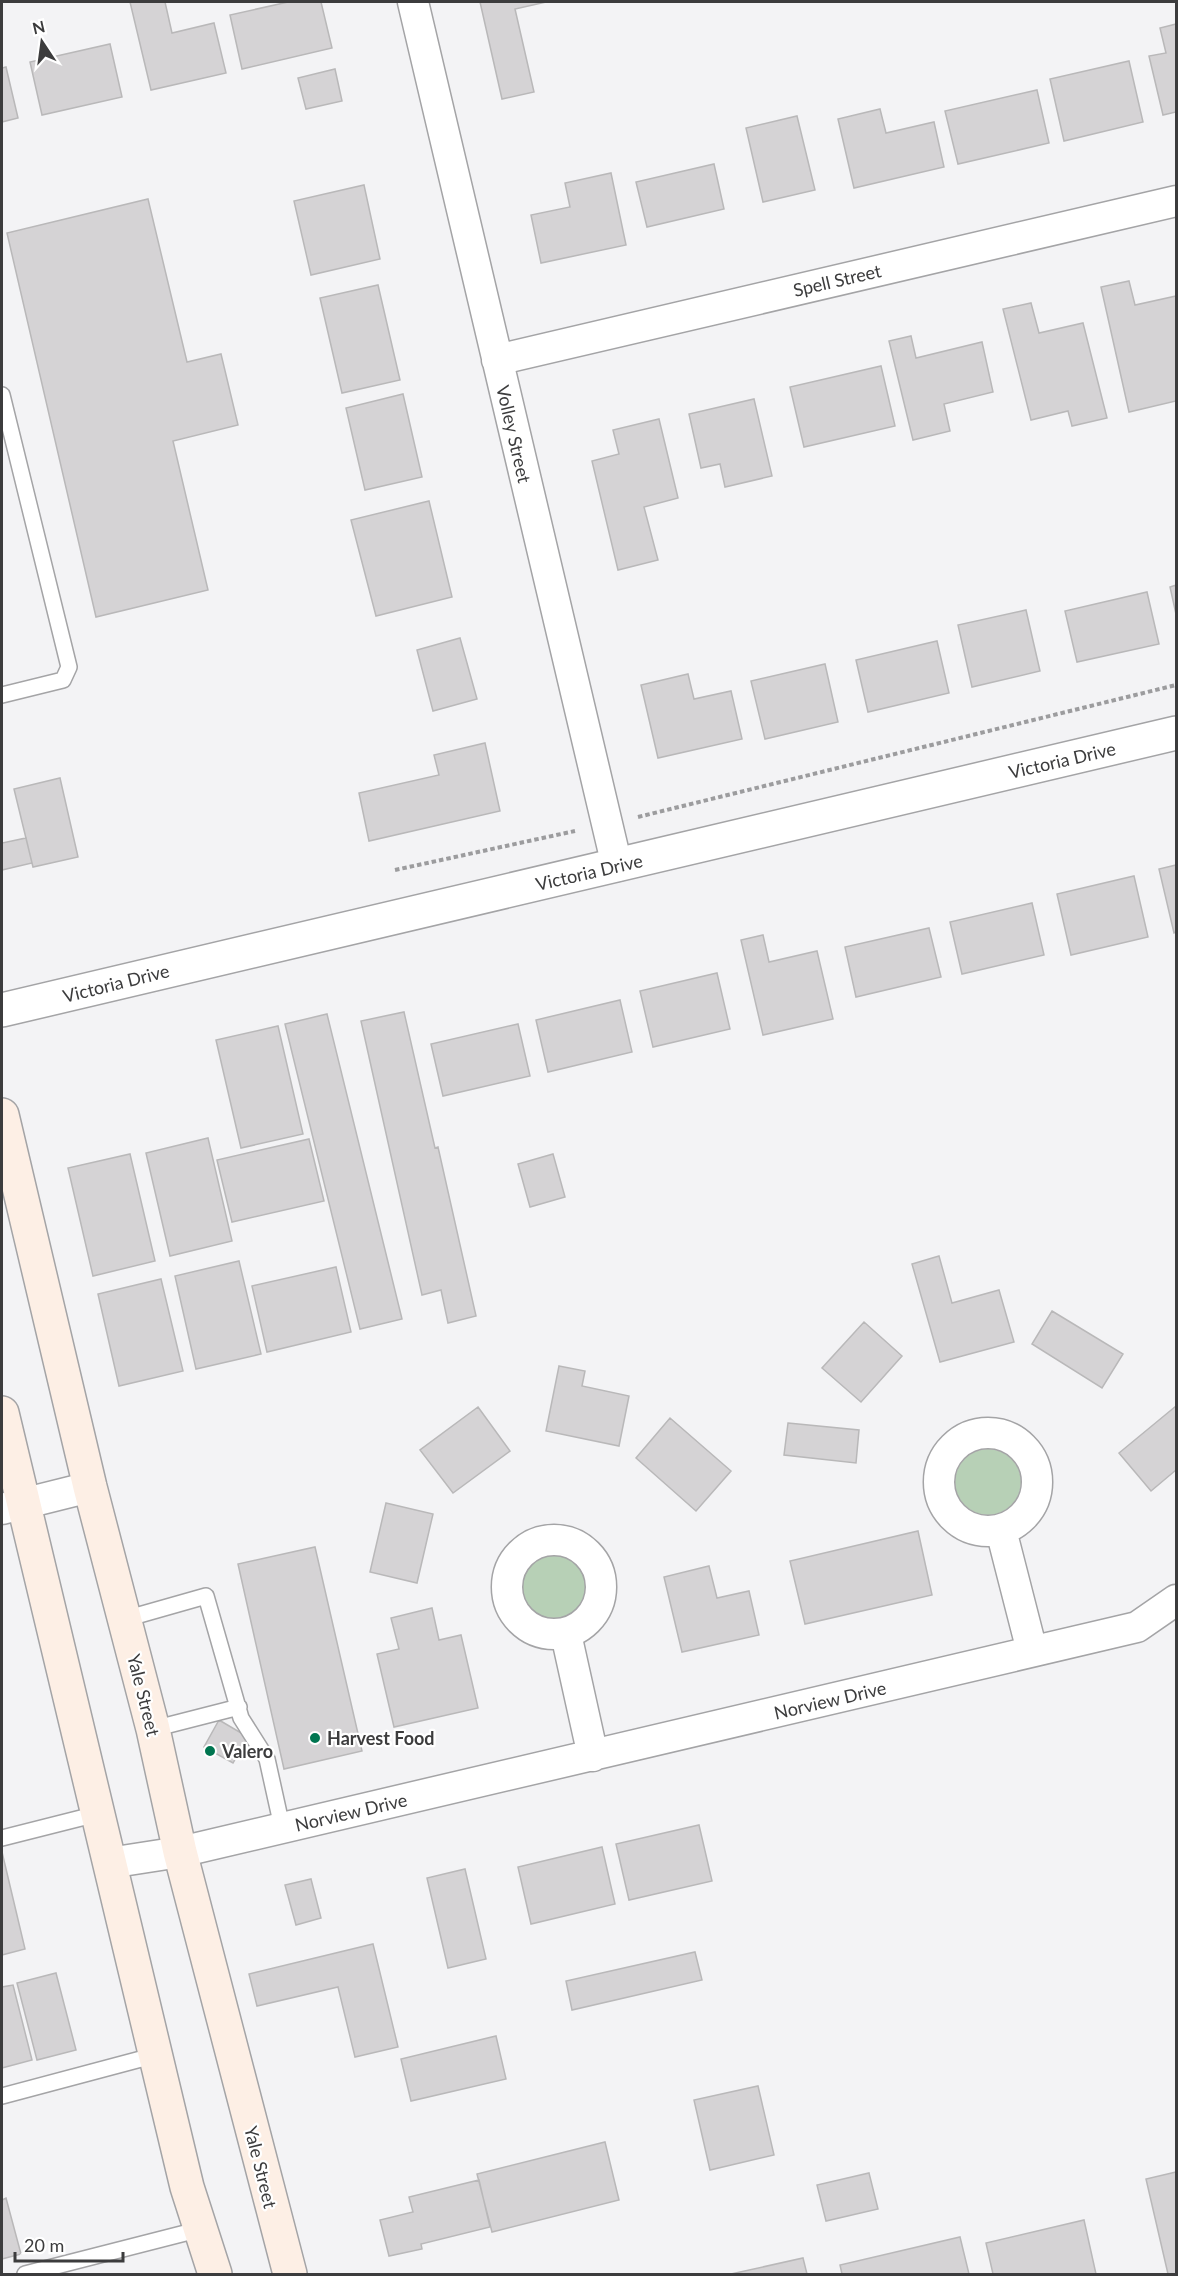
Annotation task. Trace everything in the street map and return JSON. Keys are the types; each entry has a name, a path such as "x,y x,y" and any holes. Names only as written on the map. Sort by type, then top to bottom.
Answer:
{"main road":[{"name":"Yale Street","path":"2,1115 90,1487 153,1729 180,1852 290,2274"},
{"path":"2,1413 13,1506 98,1814 187,2187 215,2274"}],"street":[{"name":"Volley Street","path":"413,2 617,866"},
{"name":"Spell Street","path":"497,360 1176,201"},
{"name":"Victoria Drive","path":"2,1010 1176,733"},
{"path":"13,1506 90,1487"},
{"path":"1001,1530 1032,1651"},
{"name":"Norview Drive","path":"109,1863 180,1852 1137,1627 1176,1600"},
{"path":"566,1634 593,1756"}],"lane":[{"path":"2,394 69,667 63,680 2,694"},
{"path":"125,1619 206,1596 241,1718 267,1759 282,1827"},
{"path":"153,1729 239,1707"},
{"path":"2,1838 98,1814"},
{"path":"2,2096 156,2055"},
{"path":"25,2274 201,2229"}],"path":[{"path":"395,870 607,824 1176,685"}],"green space":[{"path":"988,1449 1000,1452 1011,1459 1018,1470 1021,1482 1018,1494 1011,1505 1000,1512 988,1515 976,1512 965,1505 958,1494 955,1482 958,1470 965,1459 976,1452"},
{"path":"548,1555 560,1555 577,1564 584,1575 586,1587 584,1599 577,1610 560,1619 548,1619 536,1614 527,1605 522,1593 522,1581 527,1569 536,1560"}],"building":[{"path":"130,2 165,2 172,33 214,23 226,73 151,90"},
{"path":"288,2 321,2 332,48 242,69 230,15"},
{"path":"480,2 546,2 515,9 534,92 502,99"},
{"path":"1176,24 1176,112 1163,115 1149,56 1166,53 1160,28"},
{"path":"110,44 122,97 42,115 30,62"},
{"path":"1129,61 1143,122 1064,141 1050,79"},
{"path":"6,67 18,118 2,122 2,68"},
{"path":"335,69 342,101 306,109 298,78"},
{"path":"1037,90 1049,143 958,164 945,111"},
{"path":"880,109 886,133 934,122 944,167 854,188 838,119"},
{"path":"797,116 815,190 763,202 746,128"},
{"path":"714,164 724,209 647,227 636,182"},
{"path":"611,173 626,245 541,263 531,215 570,207 565,183"},
{"path":"364,185 380,259 311,275 294,201"},
{"path":"148,199 187,362 221,354 238,425 173,441 208,590 96,617 7,233"},
{"path":"1129,281 1135,305 1176,296 1176,401 1129,412 1101,287"},
{"path":"378,285 400,380 342,393 320,298"},
{"path":"1031,303 1039,333 1083,323 1107,418 1072,426 1068,411 1031,420 1003,309"},
{"path":"911,336 916,358 982,342 993,392 944,404 950,431 913,440 889,341"},
{"path":"881,366 895,426 804,447 790,387"},
{"path":"403,394 422,477 365,490 346,408"},
{"path":"754,399 772,476 725,487 720,464 701,468 689,414"},
{"path":"659,419 678,498 644,507 658,560 618,570 592,461 619,454 613,430"},
{"path":"429,501 452,597 376,616 351,520"},
{"path":"1176,585 1176,614 1170,587"},
{"path":"1147,592 1159,644 1077,662 1065,611"},
{"path":"1026,610 1040,671 972,687 958,625"},
{"path":"460,638 477,699 433,711 417,650"},
{"path":"937,641 949,693 868,712 856,660"},
{"path":"825,664 838,722 765,739 751,681"},
{"path":"688,674 694,699 731,691 742,739 658,758 641,685"},
{"path":"485,743 500,811 369,841 359,793 439,775 434,755"},
{"path":"60,778 78,857 33,867 14,789"},
{"path":"26,838 32,863 2,870 2,843"},
{"path":"1176,865 1176,932 1174,933 1159,869"},
{"path":"1134,876 1148,937 1071,955 1057,894"},
{"path":"1032,903 1044,955 962,974 950,922"},
{"path":"929,928 941,977 856,997 845,947"},
{"path":"763,935 769,962 817,951 833,1019 763,1035 741,940"},
{"path":"717,973 730,1029 653,1047 640,991"},
{"path":"620,1000 632,1052 548,1072 536,1020"},
{"path":"404,1012 435,1148 438,1147 476,1316 448,1323 441,1290 422,1295 361,1021"},
{"path":"327,1014 402,1319 360,1329 285,1024"},
{"path":"518,1024 530,1076 443,1096 431,1044"},
{"path":"278,1026 303,1134 241,1148 216,1040"},
{"path":"208,1138 232,1241 170,1256 146,1153"},
{"path":"309,1139 324,1201 232,1222 217,1160"},
{"path":"130,1154 155,1261 93,1276 68,1168"},
{"path":"553,1154 565,1197 530,1207 518,1164"},
{"path":"939,1256 952,1303 999,1290 1014,1342 940,1362 912,1264"},
{"path":"239,1261 261,1354 196,1369 175,1276"},
{"path":"336,1267 351,1332 267,1352 252,1286"},
{"path":"161,1279 183,1371 119,1386 98,1294"},
{"path":"1052,1311 1123,1354 1102,1388 1032,1344"},
{"path":"864,1322 902,1356 861,1402 822,1368"},
{"path":"559,1366 585,1371 582,1386 629,1396 619,1446 546,1431"},
{"path":"1176,1406 1176,1470 1151,1491 1119,1453"},
{"path":"478,1407 510,1451 453,1493 420,1450"},
{"path":"670,1418 731,1471 696,1511 636,1458"},
{"path":"788,1423 859,1430 856,1463 784,1455"},
{"path":"386,1503 433,1514 417,1583 370,1572"},
{"path":"918,1531 932,1595 805,1624 790,1561"},
{"path":"315,1547 362,1751 284,1769 238,1564"},
{"path":"709,1566 717,1598 749,1591 759,1635 682,1652 664,1577"},
{"path":"432,1608 439,1640 461,1635 478,1708 394,1727 377,1654 399,1649 391,1618"},
{"path":"219,1720 248,1737 233,1763 204,1747"},
{"path":"699,1825 712,1881 629,1900 616,1844"},
{"path":"602,1847 615,1904 531,1924 518,1867"},
{"path":"2,1852 25,1949 2,1955"},
{"path":"465,1869 486,1959 448,1968 427,1878"},
{"path":"311,1879 321,1918 296,1925 285,1885"},
{"path":"373,1944 398,2047 355,2057 338,1987 257,2006 249,1974"},
{"path":"695,1952 702,1980 572,2010 566,1981"},
{"path":"56,1973 76,2050 37,2060 17,1983"},
{"path":"13,1985 32,2060 2,2068 2,1987"},
{"path":"496,2036 506,2079 411,2101 401,2059"},
{"path":"758,2086 774,2155 710,2170 694,2100"},
{"path":"605,2142 619,2200 492,2232 477,2174"},
{"path":"1176,2172 1176,2274 1168,2274 1146,2179"},
{"path":"869,2173 878,2209 826,2221 817,2185"},
{"path":"479,2180 490,2227 421,2244 422,2249 389,2256 380,2220 413,2212 409,2197"},
{"path":"6,2198 21,2254 2,2259 2,2200"},
{"path":"1084,2220 1096,2274 993,2274 986,2243"},
{"path":"960,2237 969,2274 842,2274 840,2265"},
{"path":"803,2258 807,2274 731,2274"}],"place":[{"name":"Harvest Food","path":"315,1738"},
{"name":"Valero","path":"210,1751"}]}
